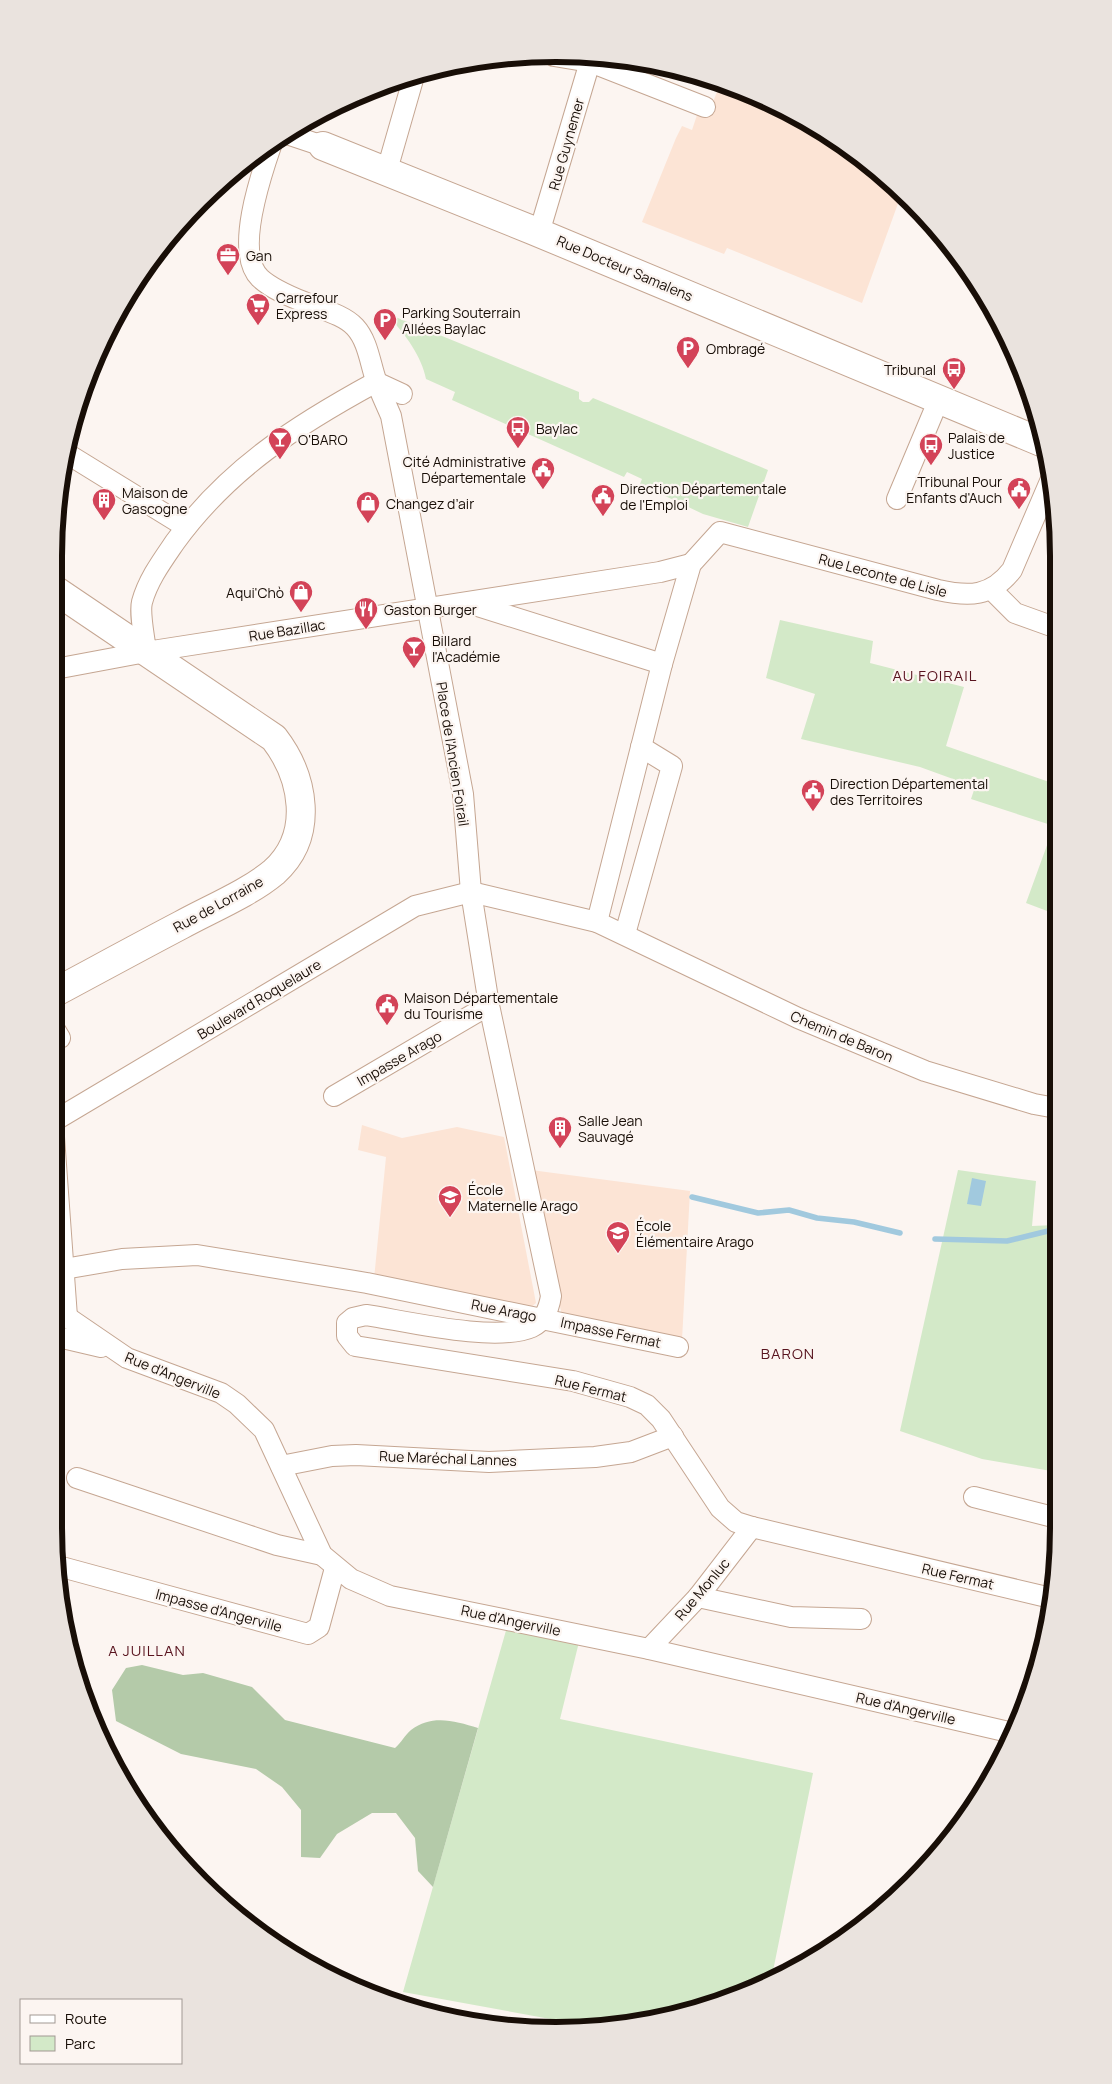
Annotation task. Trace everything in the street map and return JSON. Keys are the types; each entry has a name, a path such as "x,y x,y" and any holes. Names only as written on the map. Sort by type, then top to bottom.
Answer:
{"main road":[{"name":"Rue Docteur Samalens","path":"324,146 540,233 1036,440"},
{"name":"Rue de Lorraine","path":"63,595 274,738 293,767 299,783 302,802 297,835 274,871 261,880 63,988"}],"street":[{"name":"Rue Guynemer","path":"540,233 589,64"},
{"path":"610,66 705,107"},
{"path":"387,170 412,84"},
{"name":"Rue Docteur Samalens","path":"296,137 324,146"},
{"name":"Place de l'Ancien Foirail","path":"264,159 251,210 251,258 254,269 261,279 288,296 342,318 356,328 362,337 376,382 390,416 463,794 471,892"},
{"path":"146,652 142,604 157,567 186,526 212,498 248,463 308,420 376,382 402,394"},
{"path":"897,499 925,433 950,404"},
{"path":"73,457 186,526"},
{"name":"Rue Leconte de Lisle","path":"691,564 720,532 957,594 976,594 1002,583 1012,570 1045,493"},
{"path":"427,608 660,572 691,564"},
{"path":"597,922 662,664 691,564"},
{"path":"991,589 1015,613 1050,626"},
{"path":"463,602 662,664"},
{"name":"Rue Bazillac","path":"63,668 146,652 427,608"},
{"path":"471,892 597,922 631,937 672,766 641,747"},
{"name":"Rue Arago","path":"64,1269 122,1259 197,1255 367,1283 544,1318 550,1306 551,1296 489,1005 471,892"},
{"name":"Boulevard Roquelaure","path":"63,1116 415,906 471,892"},
{"name":"Chemin de Baron","path":"631,937 798,1018 925,1071 1034,1104 1050,1107"},
{"name":"Impasse Arago","path":"334,1096 489,1005"},
{"path":"63,1256 63,1282"},
{"name":"Rue Fermat","path":"544,1318 533,1326 520,1330 488,1334 366,1315 353,1318 347,1323 346,1330 350,1342 355,1346 573,1381 630,1396 647,1405 661,1419 720,1508 736,1522 1044,1596"},
{"name":"Impasse Fermat","path":"544,1318 678,1347"},
{"name":"Rue d'Angerville","path":"63,1321 127,1358 226,1397 264,1430 309,1527 329,1562 351,1580 390,1596 649,1649 1006,1731"},
{"name":"Rue d'Angerville","path":"63,1338 113,1350"},
{"name":"Rue Maréchal Lannes","path":"281,1466 332,1456 356,1455 489,1462 595,1456 631,1452 673,1436"},
{"path":"77,1478 329,1562"},
{"path":"974,1497 1050,1516"},
{"name":"Rue Monluc","path":"649,1649 698,1596 752,1527"},
{"name":"Impasse d'Angerville","path":"65,1568 308,1634 319,1627 329,1562"},
{"path":"698,1596 791,1617 861,1619"}],"shaded area":[{"path":"718,90 774,113 803,129 856,164 899,201 862,303 727,248 724,254 642,222 682,126 692,130 698,112 708,115"},
{"name":"École Maternelle Arago","path":"362,1125 402,1138 457,1127 504,1137 536,1303 528,1310 374,1279 386,1157 358,1150"},
{"name":"École Élémentaire Arago","path":"531,1170 690,1191 682,1340 562,1316"}],"green space":[{"path":"393,316 579,392 579,399 583,402 589,402 593,398 768,470 748,527 703,514 640,484 642,479 627,472 624,477 452,400 455,392 426,379 421,362 412,346 390,318"},
{"path":"780,620 873,641 870,663 964,687 946,746 1050,782 1050,825 971,799 975,787 920,767 801,739 815,694 766,678"},
{"path":"1050,837 1050,912 1026,903"},
{"path":"958,1170 1036,1181 1032,1226 1050,1225 1050,1471 982,1459 900,1431"},
{"path":"507,1627 579,1642 560,1719 813,1773 773,1971 745,1984 684,2005 620,2017 564,2022 403,1992"},
{"path":"142,1665 183,1675 203,1673 252,1687 285,1720 395,1748 411,1730 419,1725 435,1720 452,1721 478,1728 433,1887 418,1871 415,1838 396,1813 372,1813 337,1834 320,1858 301,1857 301,1810 282,1787 256,1769 181,1754 116,1721 112,1690 126,1668"}],"water":[{"path":"972,1178 986,1181 981,1206 967,1204"}],"waterway":[{"path":"692,1197 758,1213 789,1210 817,1218 854,1222 900,1233"},
{"path":"935,1239 1007,1241 1050,1230"}],"place":[{"name":"Gan","path":"228,276"},
{"name":"Carrefour Express","path":"258,326"},
{"name":"Parking Souterrain Allées Baylac","path":"385,341"},
{"name":"Ombragé","path":"688,369"},
{"name":"Tribunal","path":"954,390"},
{"name":"Baylac","path":"518,449"},
{"name":"O'BARO","path":"280,460"},
{"name":"Palais de Justice","path":"931,466"},
{"name":"Cité Administrative Départementale","path":"543,490"},
{"name":"Tribunal Pour Enfants d'Auch","path":"1019,510"},
{"name":"Direction Départementale de l'Emploi","path":"603,517"},
{"name":"Maison de Gascogne","path":"104,521"},
{"name":"Changez d’air","path":"368,524"},
{"name":"Aqui'Chò","path":"301,613"},
{"name":"Gaston Burger","path":"366,630"},
{"name":"Billard l'Académie","path":"414,669"},
{"name":"Direction Départemental des Territoires","path":"813,812"},
{"name":"Maison Départementale du Tourisme","path":"387,1026"},
{"name":"Salle Jean Sauvagé","path":"560,1149"},
{"name":"École Maternelle Arago","path":"450,1218"},
{"name":"École Élémentaire Arago","path":"618,1254"}],"district":[{"name":"AU FOIRAIL","path":"935,675"},
{"name":"BARON","path":"788,1353"},
{"name":"A JUILLAN","path":"147,1650"}]}
